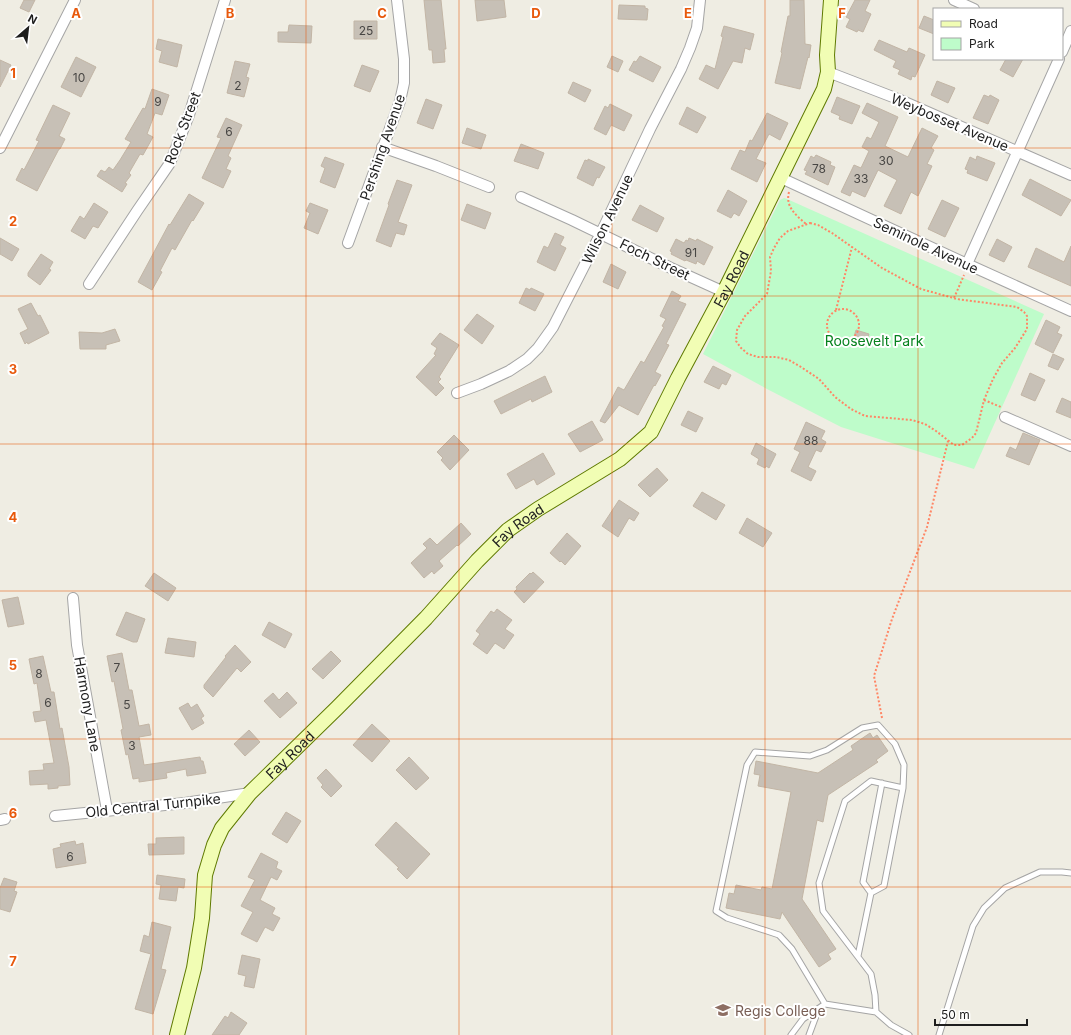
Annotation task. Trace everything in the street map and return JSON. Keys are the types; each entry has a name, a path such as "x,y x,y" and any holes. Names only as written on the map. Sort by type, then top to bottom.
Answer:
{"street":[{"path":"0,148 75,0"},
{"name":"Rock Street","path":"89,284 170,163 189,115 225,0"},
{"name":"Pershing Avenue","path":"348,243 400,101 404,83 404,59 397,0"},
{"name":"Wilson Avenue","path":"457,393 509,371 527,359 538,348 552,327 601,233 690,48 697,28 700,0"},
{"name":"Fay Road","path":"177,1035 194,968 202,918 205,875 214,845 222,828 250,793 426,618 477,561 508,530 538,509 620,459 651,432 724,292 786,181 824,89 828,72 827,55 831,0"},
{"path":"954,0 972,8"},
{"path":"1063,52 1071,32"},
{"path":"968,265 1017,152 1059,60"},
{"name":"Weybosset Avenue","path":"828,72 898,99 1071,175"},
{"path":"382,147 489,187"},
{"name":"Seminole Avenue","path":"786,181 1071,311"},
{"name":"Foch Street","path":"521,197 601,233 671,268 724,292"},
{"path":"1005,417 1071,446"},
{"name":"Harmony Lane","path":"73,598 77,645 107,810"},
{"name":"Old Central Turnpike","path":"55,816 185,803 250,793"}],"lane":[{"path":"826,1004 792,948 779,935 727,918 716,911 747,765 755,752 810,756 827,750 862,728 878,725 895,744 904,765 903,788 884,886 872,894 858,956"},
{"path":"876,1012 875,995 871,974 823,910 819,884 845,801 871,781 903,788"},
{"path":"872,894 863,882 882,783"},
{"path":"939,1035 973,926 984,908 1005,888 1040,872 1071,873"},
{"path":"791,1035 803,1019 826,1004 876,1012 891,1025 909,1035"},
{"path":"809,1035 819,1008"}],"path":[{"path":"786,181 788,205 806,224"},
{"path":"810,223 818,225 882,268 922,289 954,298 1017,308 1024,312 1027,316 1027,329 1015,348 1002,363 993,379 984,400 976,433 972,438 962,445 954,445 925,424 912,420 865,416 851,409 835,397 819,379 802,367 789,360 776,357 758,357 748,354 741,348 736,341 737,330 745,316 767,294 770,277 770,257 774,248 780,238 788,231 806,224 810,223"},
{"path":"836,310 846,309 851,311 858,319 860,324 857,334 849,341 838,341 833,338 829,334 826,323 831,313 836,310 852,247"},
{"path":"954,298 968,265"},
{"path":"984,400 1003,408 1005,417"},
{"path":"885,733 874,676 892,619 927,527 948,441"}],"green space":[{"name":"Roosevelt Park","path":"784,198 1044,314 974,469 841,427 703,354 780,200"}],"building":[{"path":"24,0 35,0 29,12 20,8"},
{"path":"424,0 441,0 446,49 444,49 445,62 433,63 432,50 429,50"},
{"path":"475,0 504,0 506,17 477,21"},
{"path":"790,0 804,0 805,44 811,45 809,58 808,57 800,89 775,83 788,16 790,16"},
{"path":"855,0 870,0 865,11 871,14 863,32 858,30 857,32 846,27 850,19 846,17"},
{"path":"619,5 645,6 645,8 648,9 647,20 618,19"},
{"path":"924,16 933,20 933,34 919,28"},
{"path":"354,21 377,21 377,39 354,39"},
{"path":"289,25 312,26 311,43 278,42 278,32 288,32"},
{"path":"724,26 754,34 750,50 745,48 742,63 733,61 718,89 699,79 706,65 715,69 723,37 721,36"},
{"path":"158,39 182,45 177,67 159,62 162,51 156,49"},
{"path":"879,40 907,52 909,48 925,55 915,77 912,76 911,80 898,74 900,70 893,67 896,61 874,50"},
{"path":"612,56 623,61 618,72 607,67"},
{"path":"640,56 661,67 653,82 629,70 634,61 636,62"},
{"path":"76,57 96,67 81,97 61,87"},
{"path":"0,60 11,65 0,87"},
{"path":"1005,60 1022,60 1013,77 1000,70"},
{"path":"235,61 250,64 246,77 249,78 244,97 227,93"},
{"path":"362,65 379,71 370,92 354,86"},
{"path":"937,81 955,88 948,103 931,95"},
{"path":"573,82 591,90 585,102 568,93"},
{"path":"152,89 169,95 162,115 155,113 147,134 153,137 143,155 140,154 129,173 131,175 125,183 127,184 122,192 97,176 101,170 105,172 109,167 113,170 120,160 131,142 125,139 143,108 145,109"},
{"path":"984,95 989,97 990,95 999,100 988,124 973,118"},
{"path":"837,97 860,106 852,124 839,119 840,116 831,112"},
{"path":"426,99 442,105 433,129 417,123"},
{"path":"867,103 898,117 885,146 908,157 922,128 938,136 931,148 934,150 927,164 932,166 918,196 911,192 901,214 884,206 897,180 878,170 865,197 852,191 850,196 841,192 854,165 861,168 869,151 862,147 867,137 871,139 879,122 862,113"},
{"path":"610,104 632,115 624,131 611,125 606,135 594,129 605,106 608,108"},
{"path":"53,105 70,113 59,136 65,139 37,191 16,180 22,168 24,170 39,141 36,140"},
{"path":"687,107 706,117 697,133 679,124"},
{"path":"767,113 788,123 780,140 769,134 756,159 766,163 757,182 731,169 740,150 745,152 750,140 752,141"},
{"path":"226,118 242,125 228,156 231,158 226,169 231,171 223,188 202,178 221,138 217,137"},
{"path":"467,128 486,135 481,149 462,143"},
{"path":"521,144 544,153 538,169 514,161"},
{"path":"816,155 831,162 830,165 835,167 828,185 805,174 807,171 804,170 811,156 814,158"},
{"path":"977,156 995,163 987,181 967,173 968,170 965,169 970,157 976,160"},
{"path":"325,157 344,164 335,188 320,182 325,168 321,166"},
{"path":"588,159 605,167 599,178 597,177 593,186 577,178 585,160 588,161"},
{"path":"1030,179 1071,200 1061,216 1022,195"},
{"path":"397,180 412,185 398,222 407,225 404,235 396,233 391,247 376,241"},
{"path":"728,190 747,201 739,216 734,213 731,218 717,211"},
{"path":"189,194 204,203 193,221 192,220 175,250 172,248 160,271 162,272 152,290 138,282 169,224 170,225"},
{"path":"942,200 959,208 945,237 928,229"},
{"path":"94,203 108,212 98,228 93,226 85,239 71,231 80,216 84,219"},
{"path":"310,203 328,210 318,234 304,228 310,213 306,211"},
{"path":"467,204 491,213 485,229 461,220"},
{"path":"640,205 664,218 657,232 632,220"},
{"path":"555,233 564,237 560,245 566,248 555,271 537,262 544,246 548,248"},
{"path":"0,238 19,249 12,261 0,254"},
{"path":"689,238 696,241 697,239 713,247 704,265 697,261 696,264 686,260 685,261 671,254 672,252 670,251 676,239 684,243 686,240 688,241"},
{"path":"997,239 1012,247 1004,262 989,255"},
{"path":"1071,246 1071,286 1028,267 1036,248 1064,262"},
{"path":"41,254 53,262 49,269 51,270 40,285 28,276 28,273"},
{"path":"611,264 626,272 618,289 603,282"},
{"path":"526,288 530,290 531,288 544,294 535,311 519,303"},
{"path":"672,291 681,296 678,301 686,304 666,344 669,345 655,372 661,375 655,386 654,385 638,415 619,405 605,423 600,421 618,387 624,390 641,361 644,363 664,327 662,326 666,319 660,316"},
{"path":"31,303 38,316 40,315 49,333 28,344 27,342 25,344 20,333 28,329 18,309"},
{"path":"477,314 494,326 482,344 464,330"},
{"path":"1046,320 1060,327 1057,333 1062,335 1053,353 1035,344"},
{"path":"115,329 120,341 106,345 106,349 80,349 79,332 102,333"},
{"path":"856,330 869,334 866,344 853,340"},
{"path":"440,333 459,345 439,377 441,379 438,382 444,388 436,396 416,377 436,355 434,354 437,348 431,344"},
{"path":"1053,354 1064,359 1058,370 1048,366"},
{"path":"713,366 731,375 726,385 722,383 719,389 704,382"},
{"path":"1030,373 1045,380 1035,401 1021,395"},
{"path":"545,376 552,392 532,402 531,399 501,414 494,401"},
{"path":"1062,398 1071,402 1071,418 1056,412"},
{"path":"688,411 703,418 696,432 681,425"},
{"path":"592,421 603,440 580,452 568,434"},
{"path":"806,422 825,431 821,439 826,442 821,452 816,450 808,467 816,471 811,481 791,471 800,452 794,449"},
{"path":"1023,433 1040,440 1029,465 1006,456 1010,447 1016,450"},
{"path":"454,435 469,450 450,470 441,460 443,458 437,452"},
{"path":"756,443 776,454 769,468 766,466 765,468 757,464 759,459 751,454"},
{"path":"543,453 555,474 537,485 534,479 516,489 507,474"},
{"path":"657,468 668,480 650,497 638,485"},
{"path":"702,492 725,505 716,520 693,506"},
{"path":"619,500 639,513 634,521 629,518 618,537 602,526"},
{"path":"747,518 772,533 763,547 739,533"},
{"path":"461,523 471,534 439,561 443,566 434,574 432,571 424,578 411,563 427,548 423,544 430,538 437,545"},
{"path":"567,533 581,546 565,565 550,553"},
{"path":"533,572 544,582 524,603 514,592 517,589 516,587 530,573 531,574"},
{"path":"154,573 176,588 168,601 145,586"},
{"path":"18,597 24,624 8,627 2,600"},
{"path":"497,609 512,620 505,629 514,635 504,649 495,643 487,654 473,644 480,634 476,631 491,611 494,613"},
{"path":"126,612 145,619 137,642 133,642 116,635"},
{"path":"269,622 292,634 285,648 262,635"},
{"path":"168,638 196,642 194,657 165,653"},
{"path":"235,645 251,662 241,672 237,668 213,697 204,688 204,685"},
{"path":"331,651 341,661 323,679 312,669"},
{"path":"122,653 129,690 132,690 139,726 149,724 151,735 139,737 144,765 200,757 201,761 203,761 206,773 187,776 186,769 166,773 167,778 139,782 139,778 133,779 128,754 126,755 121,730 123,729 114,681 112,682 107,656"},
{"path":"43,656 51,692 54,692 60,729 62,728 69,767 70,785 48,789 48,784 30,785 29,771 44,770 43,764 54,763 46,720 35,722 33,712 41,711 37,683 34,684 29,659"},
{"path":"287,692 297,703 280,718 264,701 273,693 279,700"},
{"path":"188,703 191,708 197,704 204,716 201,718 204,723 192,730 179,708"},
{"path":"372,724 390,741 372,762 353,745"},
{"path":"249,730 260,742 245,756 234,744"},
{"path":"870,733 873,738 877,735 888,751 876,760 878,762 828,795 823,822 817,820 802,899 836,949 828,954 831,959 819,967 782,912 780,919 726,908 729,893 734,894 736,885 761,890 762,887 772,889 791,792 758,786 760,775 754,774 756,761 818,773 853,750 851,746"},
{"path":"409,757 429,778 416,790 396,770"},
{"path":"326,769 342,786 331,797 321,787 323,785 317,778"},
{"path":"286,812 301,821 287,843 272,834"},
{"path":"396,822 430,854 407,879 397,869 399,868 375,845"},
{"path":"184,837 184,854 149,855 148,844 156,844 156,838"},
{"path":"75,841 76,845 83,843 86,863 56,868 53,849 61,847 60,844"},
{"path":"261,853 278,862 276,868 282,871 277,880 271,877 260,900 275,908 272,914 280,918 273,931 265,927 257,942 241,934 253,912 241,906 255,880 248,877"},
{"path":"157,875 185,879 184,888 178,887 176,901 159,899 161,885 156,884"},
{"path":"4,878 17,882 14,891 17,892 10,912 0,909 0,888"},
{"path":"152,922 171,927 161,969 166,970 153,1014 135,1009 151,954 140,951 144,935 149,937"},
{"path":"242,955 260,959 254,988 244,986 246,976 238,974"},
{"path":"231,1012 247,1023 239,1035 212,1035 225,1016 228,1018"}],"place":[{"name":"Regis College","path":"723,1010"}]}
